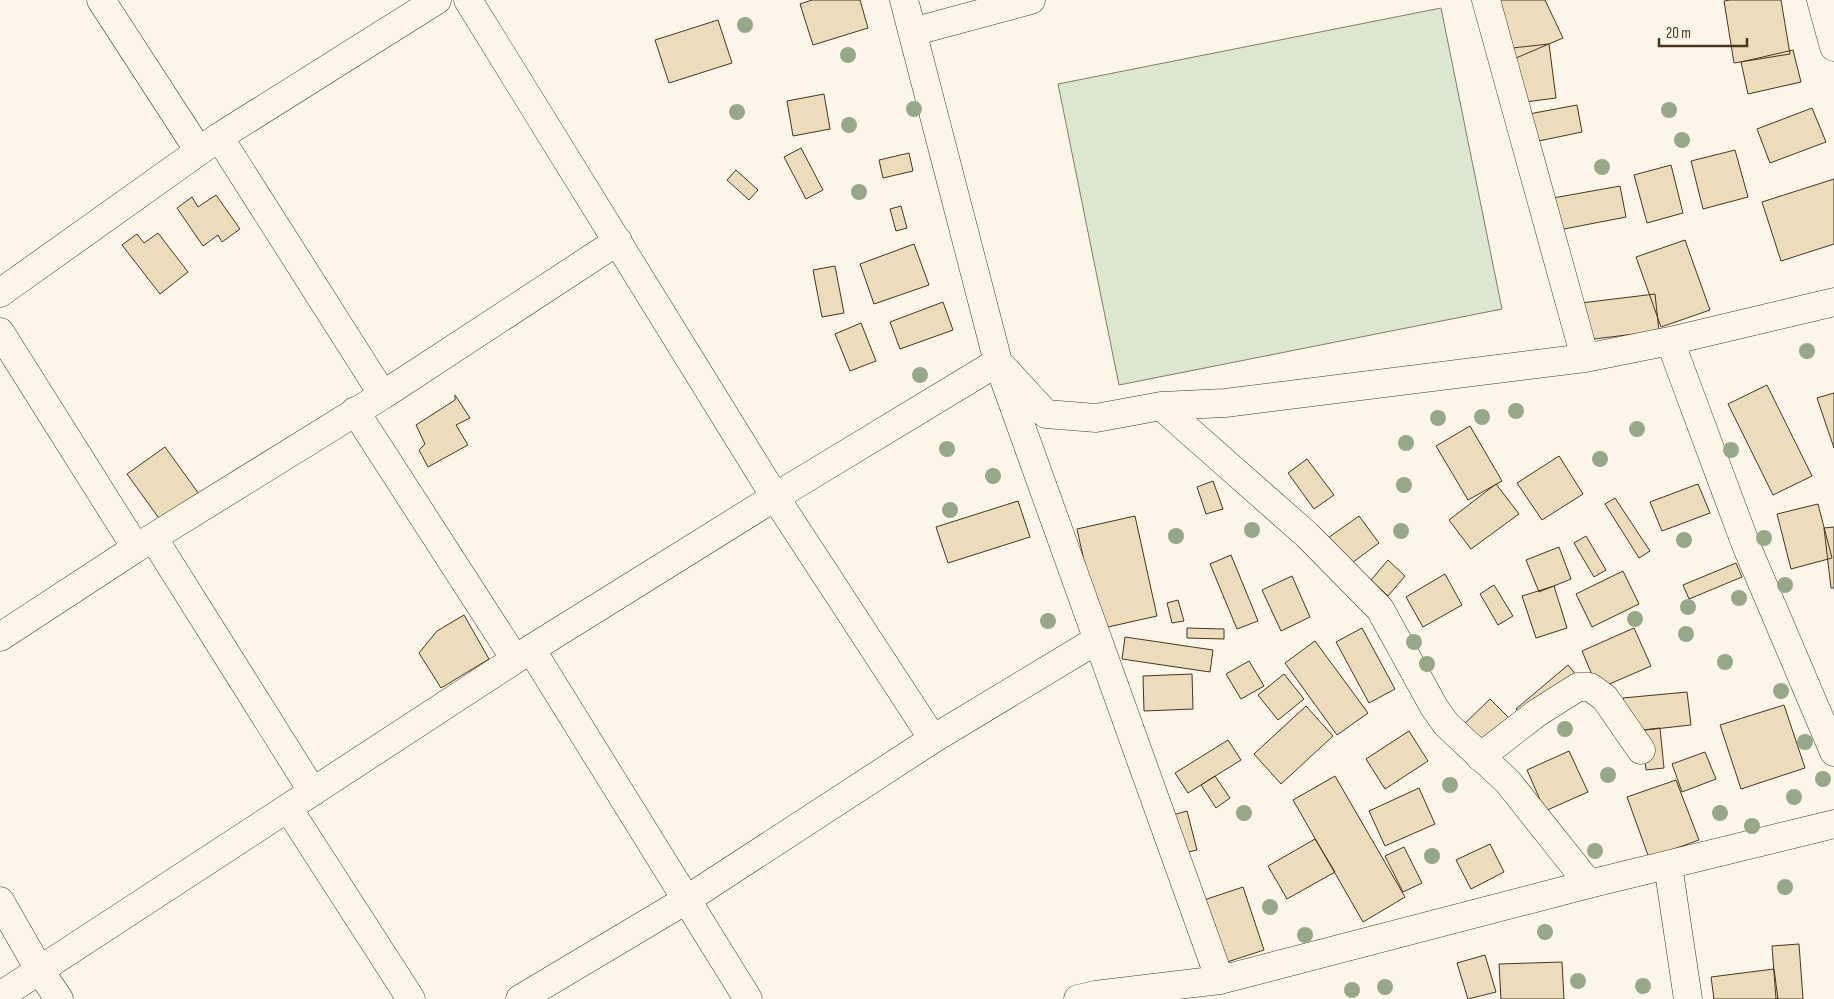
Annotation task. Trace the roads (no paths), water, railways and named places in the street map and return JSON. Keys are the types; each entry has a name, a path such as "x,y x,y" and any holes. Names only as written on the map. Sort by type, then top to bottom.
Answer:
{"street":[{"path":"101,0 209,144 383,394"},
{"path":"2,288 209,144 437,0"},
{"path":"468,0 775,496 933,739"},
{"path":"904,0 998,362 1220,980"},
{"path":"912,32 1032,0"},
{"path":"1486,0 1586,358"},
{"path":"1821,0 1834,48"},
{"path":"0,637 383,394 618,240"},
{"path":"998,362 1046,414 1096,418 1162,406 1225,403 1586,358 1670,341 1834,302"},
{"path":"0,332 314,792"},
{"path":"1670,341 1746,545 1826,712 1834,752"},
{"path":"0,996 523,654 775,496 998,362"},
{"path":"1162,406 1306,535 1374,602 1434,708 1460,739 1508,782 1589,884"},
{"path":"356,411 523,654 686,900 748,999"},
{"path":"520,999 686,900 933,739 1097,640"},
{"path":"1480,757 1544,708 1578,687 1590,687 1605,698 1640,750"},
{"path":"288,808 411,999"},
{"path":"1078,999 1095,995 1220,980 1589,884 1834,824"},
{"path":"1668,865 1688,999"},
{"path":"0,900 40,971 59,999"}]}
